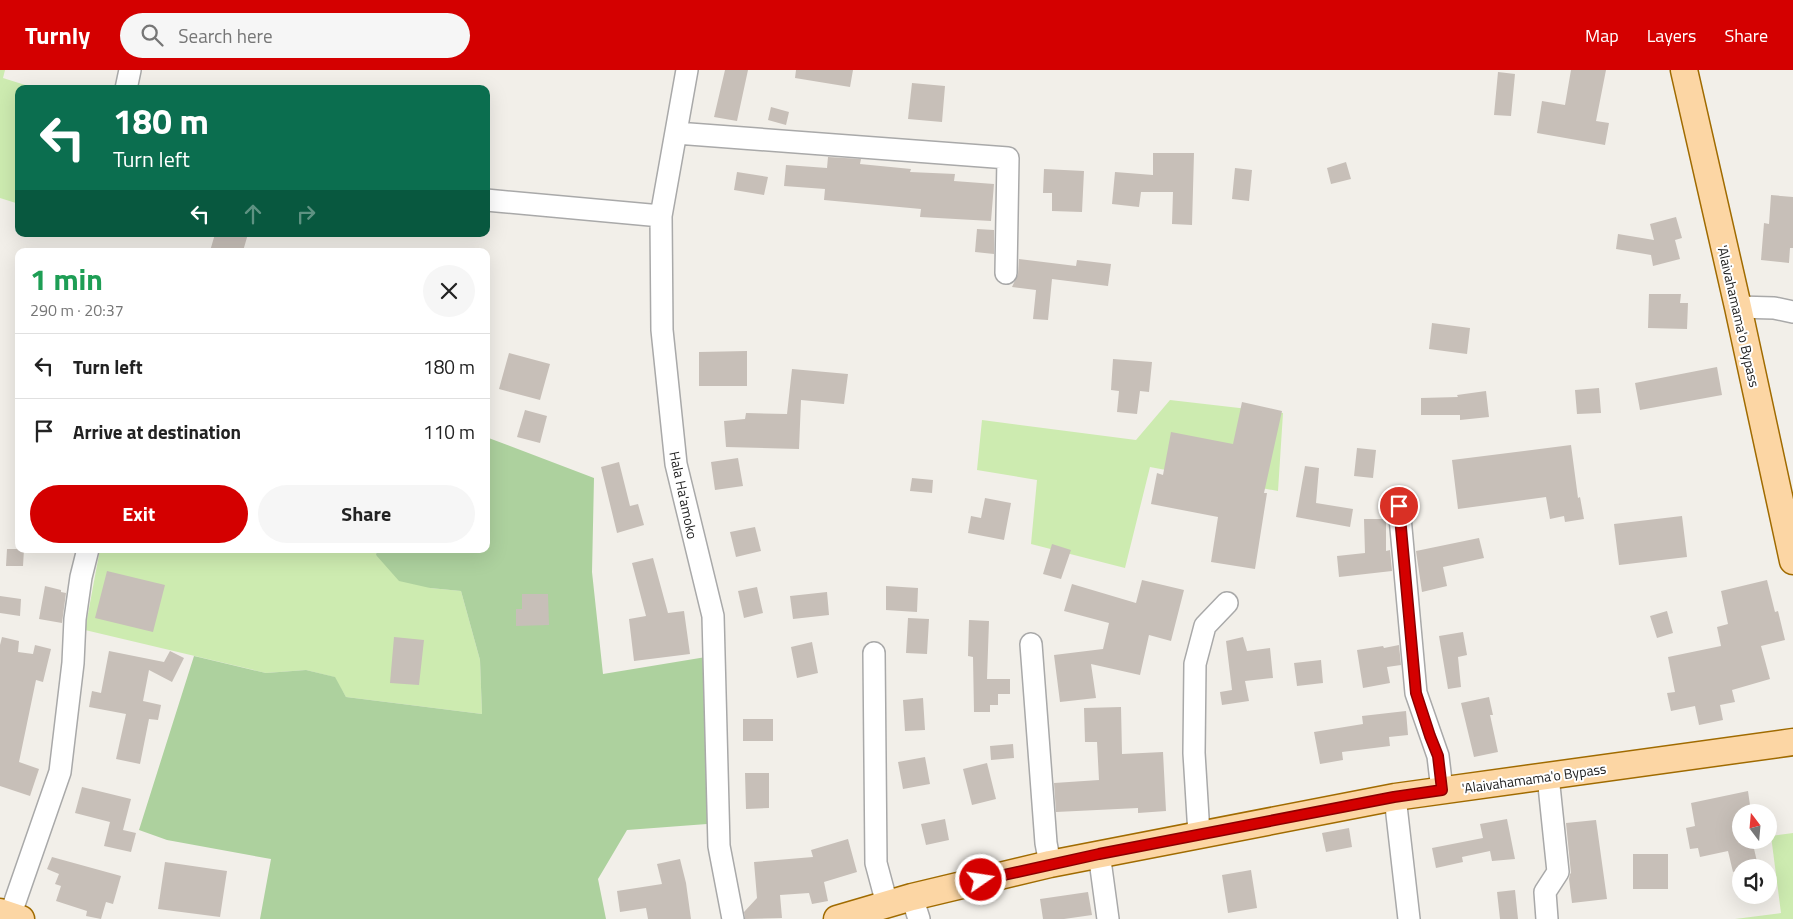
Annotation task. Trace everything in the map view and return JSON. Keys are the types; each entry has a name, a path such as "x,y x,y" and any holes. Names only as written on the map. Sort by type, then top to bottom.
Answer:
{"main road":[{"name":"'Alaivahamama'o Bypass","path":"1684,70 1793,561"},
{"name":"'Alaivahamama'o Bypass","path":"837,919 887,904 916,908 1050,864 1394,797 1791,742"}],"street":[{"path":"127,85 130,70"},
{"name":"Hala Ha'amoko","path":"688,70 661,216 663,340 676,464 713,616 719,846 733,919"},
{"path":"676,133 1008,158 1006,272"},
{"path":"490,200 661,216"},
{"path":"1738,307 1774,308 1793,312"},
{"path":"1399,506 1416,693 1438,756 1442,790"},
{"path":"10,916 60,772 73,663 75,619 81,577 87,553"},
{"path":"1199,834 1194,753 1195,664 1205,626 1227,603"},
{"path":"1031,644 1046,843 1050,864"},
{"path":"874,653 876,863 887,904"},
{"path":"1547,919 1546,892 1558,872 1548,776"},
{"path":"1394,797 1409,919"},
{"path":"1099,854 1108,919"}],"green space":[{"path":"0,70 5,70 3,78 25,85 15,85 15,203 0,198"},
{"path":"1170,400 1283,413 1278,491 1150,467 1125,568 1031,544 1037,480 977,470 982,420 1136,440"},
{"path":"490,439 594,478 592,572 603,674 706,657 707,824 627,830 598,879 606,919 260,919 271,859 167,840 139,830 194,656 266,673 306,670 335,677 346,697 482,714 480,660 461,591 430,588 399,581 376,555 376,553 490,553"},
{"path":"99,553 376,553 376,555 430,588 461,591 480,660 482,714 346,697 334,677 306,670 266,673 85,630"},
{"path":"1793,833 1793,919 1735,919 1781,913 1777,882 1777,859 1774,859 1773,849 1778,849 1778,835"}],"building":[{"path":"725,70 748,70 737,121 714,117"},
{"path":"796,70 853,70 850,87 795,78"},
{"path":"1571,70 1606,70 1596,121 1609,123 1605,145 1537,133 1542,101 1565,105"},
{"path":"1498,72 1515,74 1511,116 1494,115"},
{"path":"912,83 945,86 942,122 908,119"},
{"path":"771,107 789,112 786,125 768,120"},
{"path":"1153,153 1194,153 1192,225 1172,224 1173,192 1141,192 1139,207 1112,204 1115,172 1153,175"},
{"path":"828,157 861,159 860,164 911,169 910,172 955,174 954,181 994,184 991,221 920,217 921,209 824,200 825,189 784,186 786,165 827,168"},
{"path":"1346,162 1351,179 1331,184 1327,168"},
{"path":"1235,168 1252,170 1249,201 1232,199"},
{"path":"1044,169 1084,171 1082,212 1052,211 1052,193 1043,193"},
{"path":"737,172 768,177 764,195 734,190"},
{"path":"1771,195 1793,197 1793,248 1790,248 1789,263 1761,260 1764,223 1769,224"},
{"path":"1676,217 1682,238 1675,240 1680,259 1653,266 1651,255 1616,249 1618,234 1654,240 1650,224"},
{"path":"977,229 994,230 994,254 975,252"},
{"path":"214,237 247,237 244,248 211,248"},
{"path":"1019,259 1076,266 1077,260 1111,264 1108,286 1052,279 1048,320 1033,319 1036,290 1012,287 1018,274"},
{"path":"1649,294 1681,294 1680,303 1688,303 1687,329 1648,328"},
{"path":"1432,323 1470,328 1467,354 1429,349"},
{"path":"747,351 747,386 699,386 699,352"},
{"path":"509,353 550,364 540,400 499,389"},
{"path":"1113,359 1152,362 1149,392 1140,391 1137,414 1117,412 1119,391 1111,390"},
{"path":"1717,367 1722,395 1640,410 1635,383"},
{"path":"792,369 848,374 844,404 801,400 799,449 726,447 724,421 745,419 746,413 787,414"},
{"path":"1599,388 1601,413 1577,414 1575,390"},
{"path":"1486,391 1489,417 1460,420 1460,415 1421,415 1421,398 1458,397 1457,395"},
{"path":"1242,402 1282,411 1264,493 1267,493 1255,569 1211,562 1218,517 1151,504 1157,473 1163,475 1171,432 1233,444"},
{"path":"525,410 547,416 540,443 517,437"},
{"path":"1571,445 1578,498 1580,497 1584,519 1565,522 1564,516 1550,519 1546,497 1458,509 1452,460"},
{"path":"1357,448 1376,450 1373,478 1354,476"},
{"path":"738,458 743,486 715,490 711,462"},
{"path":"619,462 630,506 638,504 644,525 617,533 601,467"},
{"path":"1305,466 1319,468 1316,503 1353,509 1350,527 1296,517"},
{"path":"912,478 933,480 932,493 910,491"},
{"path":"985,498 1011,503 1004,540 968,533 971,516 981,518"},
{"path":"1682,516 1687,557 1619,565 1614,524"},
{"path":"1364,519 1386,519 1386,551 1390,550 1392,571 1339,577 1337,556 1365,553"},
{"path":"755,527 761,551 736,557 730,532"},
{"path":"1479,538 1484,558 1443,567 1447,586 1422,592 1416,551"},
{"path":"1052,544 1071,550 1061,579 1043,574"},
{"path":"7,549 15,549 15,553 24,553 23,566 6,566"},
{"path":"653,558 668,613 684,611 690,654 634,661 629,619 646,616 632,563"},
{"path":"107,571 165,585 153,632 95,618"},
{"path":"1142,580 1184,590 1171,641 1149,635 1140,675 1091,664 1096,698 1060,702 1054,655 1103,649 1109,623 1064,611 1072,584 1136,603"},
{"path":"1767,580 1775,612 1778,611 1785,640 1761,646 1770,679 1732,690 1735,702 1720,705 1723,720 1699,725 1695,706 1671,711 1667,693 1675,692 1668,657 1721,646 1717,627 1728,624 1721,591"},
{"path":"45,586 66,593 62,623 39,619"},
{"path":"886,586 918,588 917,612 886,610"},
{"path":"757,587 763,613 744,618 738,591"},
{"path":"827,592 829,615 793,619 790,596"},
{"path":"522,594 548,594 549,625 516,626 516,609 522,609"},
{"path":"0,596 21,599 20,616 0,613"},
{"path":"1667,611 1673,633 1657,638 1650,616"},
{"path":"908,618 929,619 927,654 906,653"},
{"path":"969,620 989,621 987,679 1010,679 1010,694 998,694 998,705 990,705 990,712 974,712 973,657 968,656"},
{"path":"1463,632 1467,655 1458,657 1461,687 1448,689 1439,636"},
{"path":"2,637 19,641 18,652 33,654 35,645 51,649 43,682 36,680 19,762 39,769 30,796 0,786 0,645"},
{"path":"394,637 424,640 419,685 390,683"},
{"path":"1243,637 1247,651 1270,648 1273,678 1245,681 1249,701 1222,705 1220,692 1232,690 1226,641"},
{"path":"812,642 818,673 797,678 791,647"},
{"path":"1399,645 1401,665 1387,667 1390,683 1363,688 1357,650"},
{"path":"109,651 164,662 170,651 184,658 172,682 149,670 143,701 161,705 158,720 149,719 140,764 116,759 126,714 89,707 92,691 101,693"},
{"path":"1321,660 1323,683 1297,686 1294,663"},
{"path":"1489,697 1493,715 1490,715 1498,752 1474,757 1461,703"},
{"path":"923,698 925,730 905,731 903,700"},
{"path":"1121,707 1122,754 1163,752 1166,811 1138,813 1138,808 1056,812 1054,783 1099,780 1097,742 1085,742 1084,708"},
{"path":"1406,711 1408,735 1389,737 1390,746 1342,752 1343,760 1320,764 1314,732 1363,724 1362,716"},
{"path":"743,719 773,719 773,741 743,741"},
{"path":"1013,744 1014,758 991,760 990,746"},
{"path":"925,757 930,784 903,789 898,762"},
{"path":"987,763 996,799 972,805 963,769"},
{"path":"745,773 769,773 769,808 746,809"},
{"path":"82,787 131,799 123,830 136,833 131,852 104,846 110,822 75,813"},
{"path":"1748,791 1750,804 1732,804 1732,849 1754,849 1756,859 1732,859 1732,868 1728,851 1700,857 1698,848 1690,849 1686,828 1695,826 1691,803"},
{"path":"945,819 949,840 926,845 921,824"},
{"path":"1507,819 1515,859 1492,861 1490,851 1462,857 1463,862 1436,868 1432,848 1483,838 1480,824"},
{"path":"1596,820 1607,899 1572,903 1566,823"},
{"path":"1349,828 1352,847 1326,852 1322,833"},
{"path":"848,839 857,872 824,882 828,901 812,904 809,893 780,895 782,918 745,919 744,912 757,898 754,862 813,857 811,850"},
{"path":"1633,854 1668,854 1668,889 1633,889"},
{"path":"52,857 121,876 113,904 106,902 101,919 86,916 87,911 56,901 61,886 55,884 59,874 47,869"},
{"path":"680,859 686,883 691,919 648,919 646,908 620,912 617,891 662,884 657,864"},
{"path":"165,862 227,871 220,917 158,909"},
{"path":"1251,870 1257,908 1228,913 1222,875"},
{"path":"1515,890 1518,919 1500,919 1497,892"},
{"path":"1088,892 1092,915 1064,919 1043,919 1040,899"}],"route":[{"path":"981,880 1099,854 1394,797 1442,790 1438,756 1416,693 1399,506"}]}
